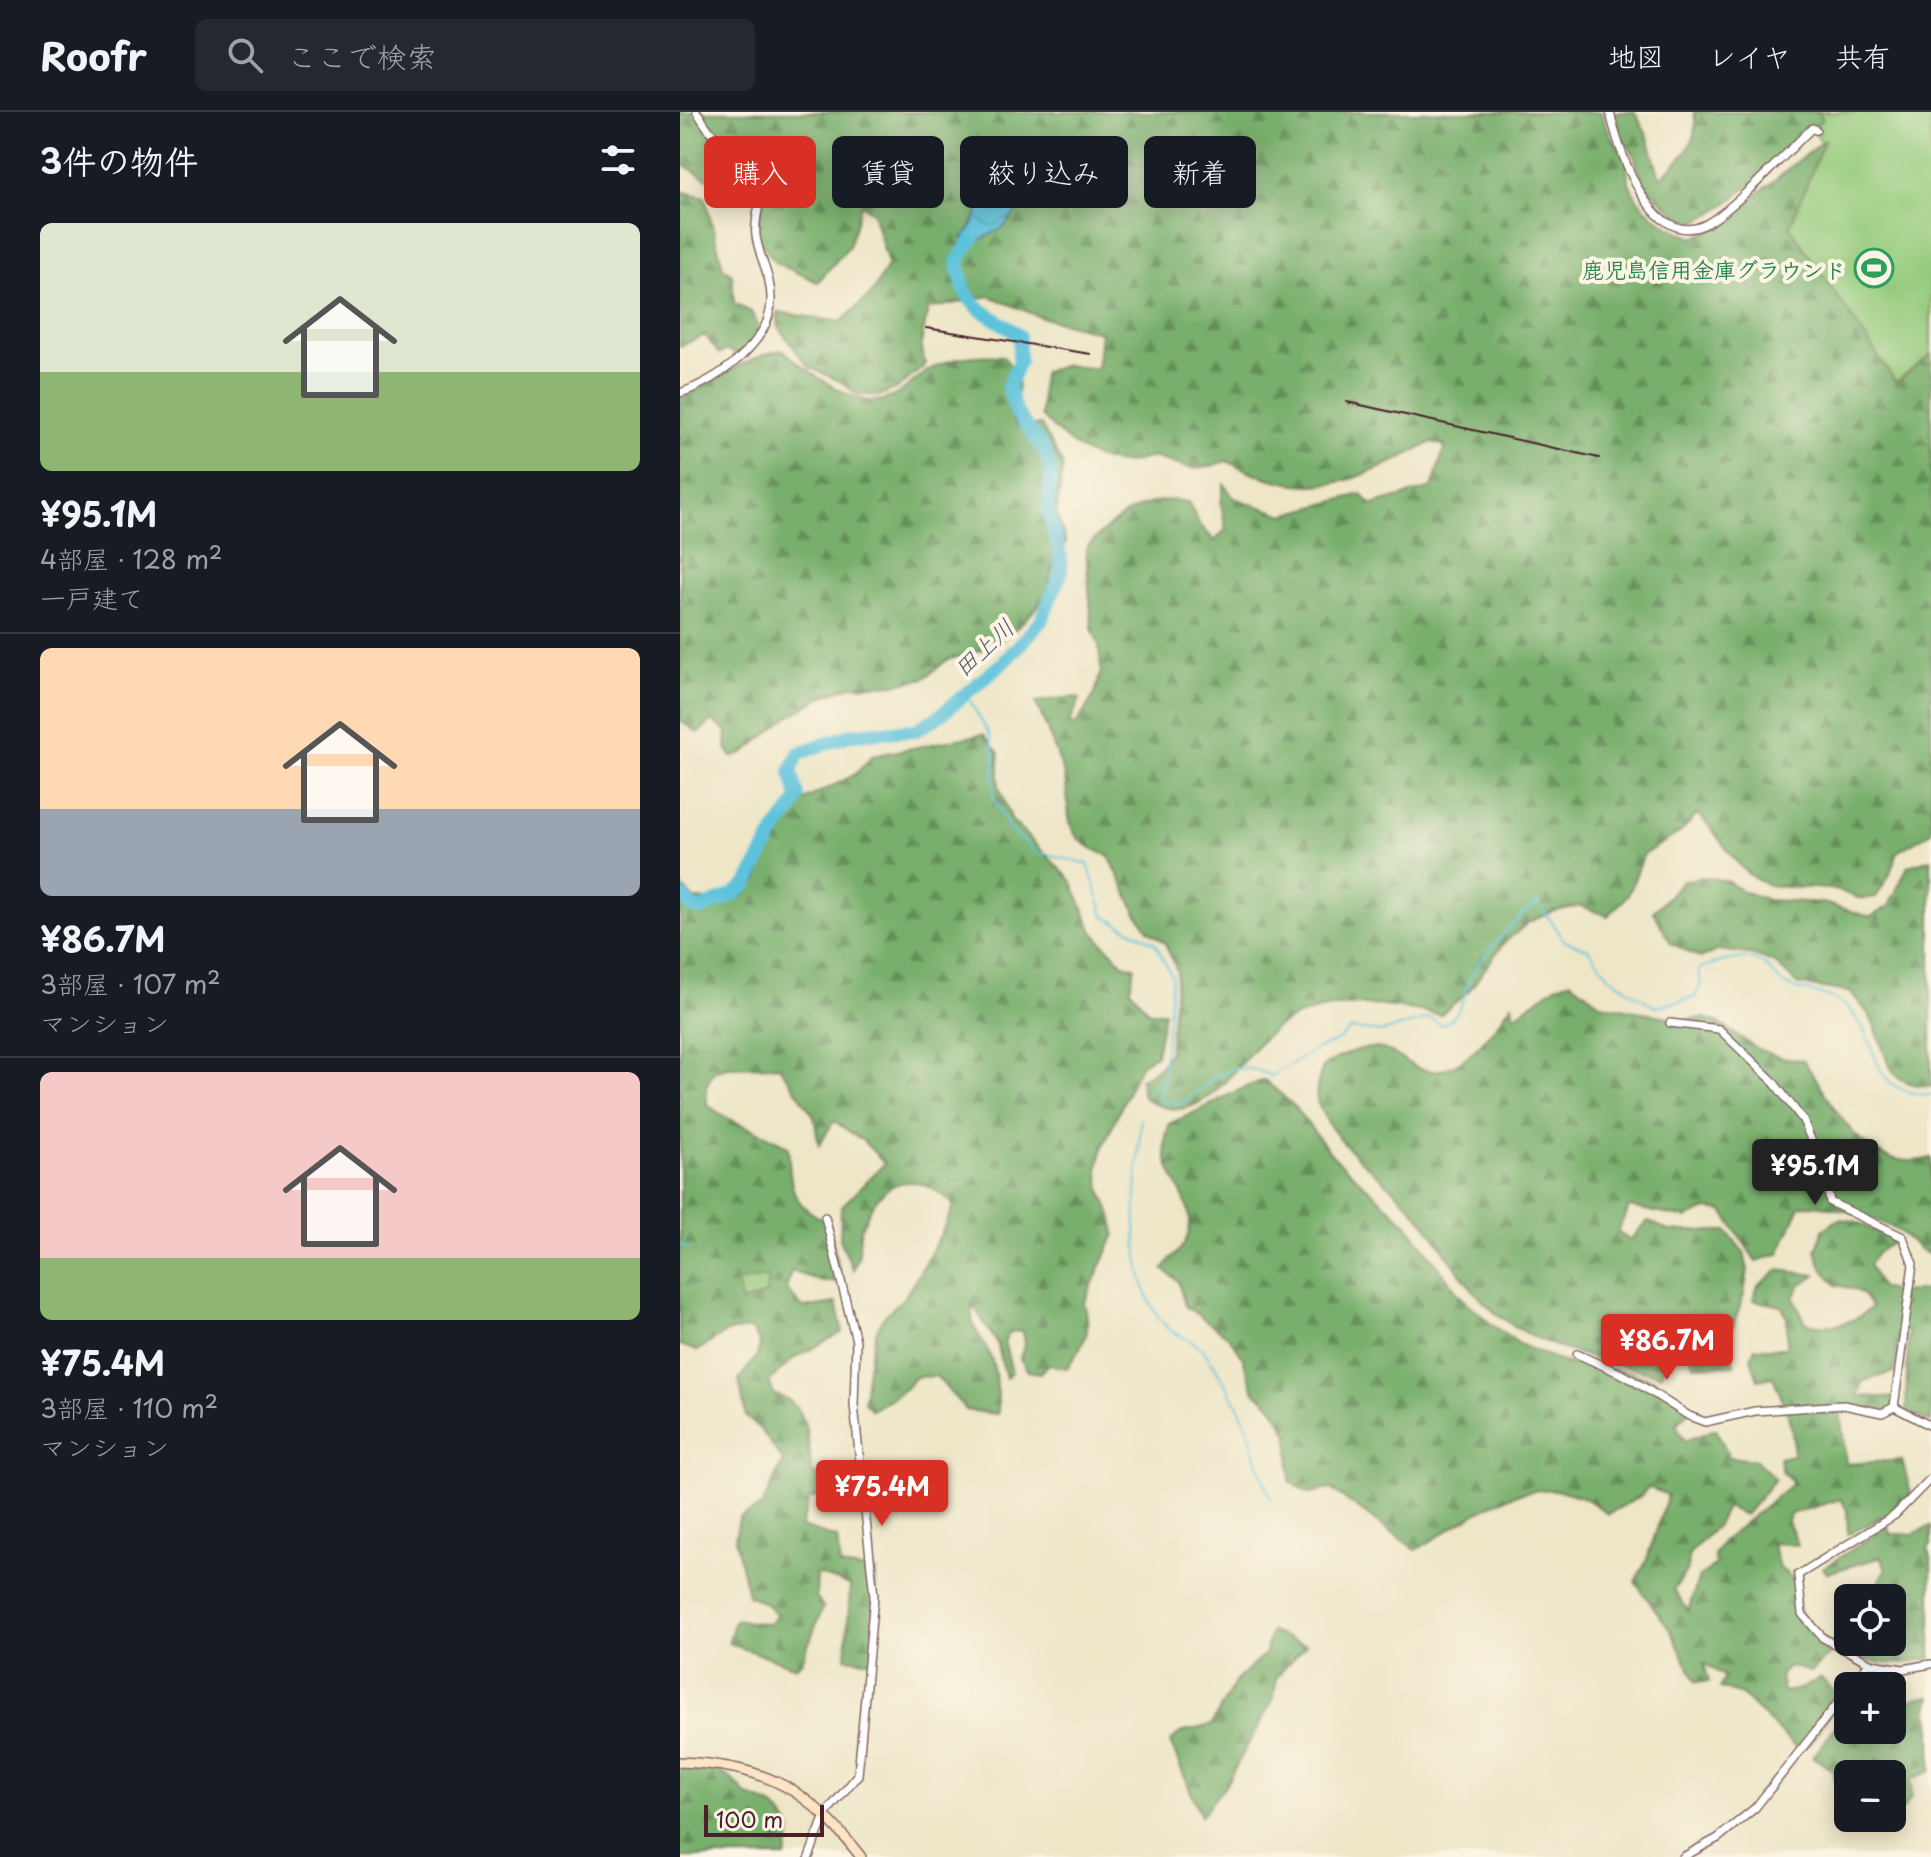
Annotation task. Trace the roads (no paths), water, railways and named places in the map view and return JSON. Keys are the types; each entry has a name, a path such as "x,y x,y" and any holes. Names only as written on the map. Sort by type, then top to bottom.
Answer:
{"street":[{"path":"680,393 691,390 748,349 765,326 772,305 768,275 756,234 761,194 758,183 753,173 713,135 697,112"},
{"path":"1610,112 1620,151 1644,198 1668,222 1686,229 1713,220 1812,128 1816,130"},
{"path":"1670,1023 1719,1029 1772,1080 1797,1110 1824,1172 1830,1202 1903,1237 1913,1264 1894,1407"},
{"path":"809,1857 826,1813 858,1775 874,1596 854,1405 856,1341 825,1217"},
{"path":"1577,1354 1626,1376 1689,1416 1705,1422 1755,1411 1844,1405 1882,1413 1894,1407"},
{"path":"1894,1407 1931,1426"},
{"path":"1931,1478 1895,1515 1798,1575 1798,1602 1809,1625 1823,1638 1869,1663 1903,1669 1931,1664"},
{"path":"1862,1672 1869,1663"},
{"path":"1683,1857 1718,1838 1755,1808 1834,1708"},
{"path":"680,1762 747,1771 794,1790 826,1813 861,1857"}],"water":[{"path":"979,208 1020,208 1003,228 976,242 962,238"}],"waterway":[{"name":"田上川","path":"680,895 693,907 701,909 733,895 747,884 798,796 791,771 799,753 853,734 916,730 938,717 1005,661 1041,621 1061,573 1061,558 1048,510 1051,471 1044,450 1016,412 1008,387 1019,361 1019,336 977,307 965,291 958,260 975,236"},
{"path":"966,694 990,736 995,758 993,796 1009,829 1036,852 1088,864 1104,916 1155,943 1172,976 1160,1102 1182,1103 1213,1079 1233,1069 1257,1070 1271,1076 1318,1048 1337,1041 1351,1029 1382,1032 1430,1018 1441,1025 1449,1021 1459,1009 1469,980 1485,956 1512,924 1538,903 1565,941 1588,949 1610,977 1655,1007 1695,997 1701,984 1698,970 1703,967 1737,959 1761,963 1783,984 1842,1003 1860,1023 1885,1076 1895,1086 1909,1092 1931,1095"},
{"path":"1148,1090 1159,1081"},
{"path":"1141,1119 1136,1230 1144,1286 1154,1310 1169,1329 1196,1344 1217,1370 1241,1411 1272,1501"},
{"path":"680,1245 689,1247"}],"railway":[{"path":"926,328 1091,354"},
{"path":"1347,402 1599,458"}],"place":[{"name":"鹿児島信用金庫グラウンド","path":"1874,268"}]}
